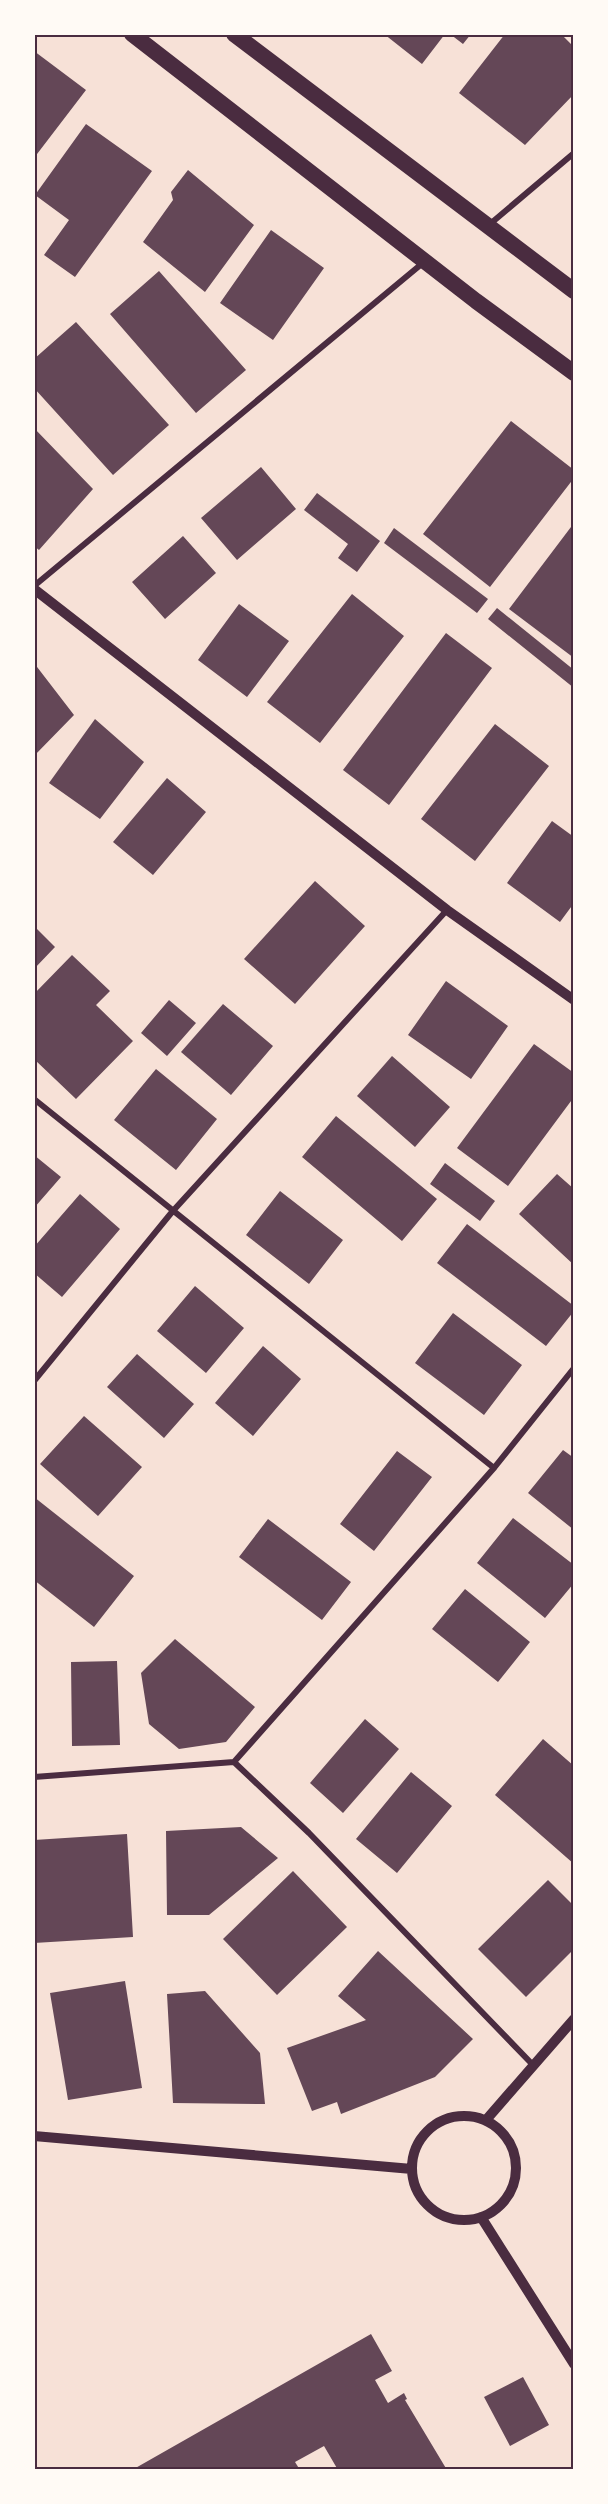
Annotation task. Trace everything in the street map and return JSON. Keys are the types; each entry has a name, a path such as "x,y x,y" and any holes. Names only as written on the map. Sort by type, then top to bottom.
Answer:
{"highway":[{"path":"132,34 573,373"},
{"path":"234,34 573,291"}],"street":[{"path":"487,227 573,153"},
{"path":"426,261 34,587 447,910 573,1000"},
{"path":"34,1381 172,1212 447,910"},
{"path":"34,1100 494,1468"},
{"path":"34,1777 234,1762 494,1468 573,1368"},
{"path":"234,1762 309,1833 533,2065"},
{"path":"486,2120 573,2019"},
{"path":"469,2116 486,2120 500,2130 511,2145 516,2162 515,2179 508,2196 496,2208 481,2217 465,2220 449,2217 434,2210 423,2199 415,2185 412,2169 414,2151 422,2136 435,2124 451,2117 469,2116"},
{"path":"34,2136 412,2169"},
{"path":"481,2217 573,2364"}],"building":[{"path":"384,34 445,34 422,64"},
{"path":"450,34 471,34 463,44"},
{"path":"505,34 561,34 574,47 574,94 525,145 459,93"},
{"path":"34,51 86,90 34,158"},
{"path":"86,124 152,171 75,277 44,255 69,220 35,195"},
{"path":"188,170 254,225 205,292 143,242 173,200 171,192"},
{"path":"271,230 324,268 273,340 220,303"},
{"path":"159,271 246,370 196,413 110,314"},
{"path":"76,322 169,425 113,475 34,388 34,359"},
{"path":"511,421 574,470 574,478 490,587 423,534"},
{"path":"34,428 93,489 39,550 34,546"},
{"path":"261,467 296,509 237,560 201,518"},
{"path":"317,493 380,541 357,572 338,558 348,544 304,510"},
{"path":"574,523 574,658 509,609"},
{"path":"394,528 488,599 477,613 384,543"},
{"path":"183,536 216,573 165,619 132,582"},
{"path":"352,594 404,636 320,743 267,702"},
{"path":"239,604 289,641 247,697 198,660"},
{"path":"497,608 574,670 574,688 488,619"},
{"path":"446,633 492,668 389,805 343,770"},
{"path":"34,663 74,715 34,756"},
{"path":"95,719 144,762 100,819 49,783"},
{"path":"495,724 549,766 475,861 421,819"},
{"path":"167,778 206,812 153,875 113,842"},
{"path":"552,821 574,837 574,903 560,922 507,883"},
{"path":"315,881 365,926 295,1004 244,959"},
{"path":"34,926 55,947 34,969"},
{"path":"72,955 110,991 96,1005 133,1041 76,1099 34,1059 34,994"},
{"path":"446,981 508,1026 471,1079 408,1035"},
{"path":"169,1000 196,1023 167,1056 141,1033"},
{"path":"223,1004 273,1046 231,1095 181,1052"},
{"path":"534,1044 574,1073 574,1097 508,1186 457,1148"},
{"path":"392,1056 450,1107 415,1147 357,1096"},
{"path":"156,1069 217,1119 176,1170 114,1120"},
{"path":"336,1116 437,1199 402,1241 302,1157"},
{"path":"34,1155 61,1177 34,1208"},
{"path":"445,1163 495,1201 480,1221 430,1184"},
{"path":"557,1174 574,1189 574,1265 519,1214"},
{"path":"280,1191 343,1240 309,1284 246,1235"},
{"path":"80,1194 120,1229 62,1297 34,1273 34,1247"},
{"path":"467,1224 574,1306 574,1311 546,1346 437,1263"},
{"path":"195,1286 244,1328 206,1373 157,1331"},
{"path":"453,1313 522,1365 484,1415 415,1363"},
{"path":"263,1346 301,1379 253,1436 215,1403"},
{"path":"137,1354 194,1404 164,1438 107,1387"},
{"path":"84,1416 142,1467 98,1516 40,1464"},
{"path":"563,1450 574,1458 574,1530 528,1493"},
{"path":"397,1451 432,1477 374,1551 340,1524"},
{"path":"34,1497 134,1576 94,1627 34,1580"},
{"path":"513,1518 574,1565 574,1583 545,1618 477,1563"},
{"path":"268,1519 351,1582 322,1620 239,1557"},
{"path":"465,1589 530,1642 498,1682 432,1629"},
{"path":"175,1639 255,1707 226,1742 179,1749 149,1724 141,1673"},
{"path":"117,1661 120,1745 72,1746 71,1662"},
{"path":"365,1719 399,1749 343,1813 310,1783"},
{"path":"543,1739 574,1766 574,1864 495,1795"},
{"path":"411,1772 452,1806 397,1873 356,1839"},
{"path":"241,1827 278,1858 209,1915 167,1915 166,1831"},
{"path":"127,1834 133,1937 34,1943 34,1840"},
{"path":"293,1871 347,1927 277,1995 223,1939"},
{"path":"548,1880 574,1906 574,1949 526,1997 478,1949"},
{"path":"378,1951 473,2039 435,2077 341,2114 337,2102 312,2111 287,2048 366,2020 338,1996"},
{"path":"125,1981 142,2088 68,2100 50,1993"},
{"path":"205,1991 260,2053 265,2104 173,2103 167,1994"},
{"path":"371,2334 392,2371 375,2380 388,2403 404,2393 407,2399 405,2400 447,2470 338,2470 324,2446 295,2462 300,2470 132,2470"},
{"path":"523,2377 549,2425 510,2446 484,2397"}]}
